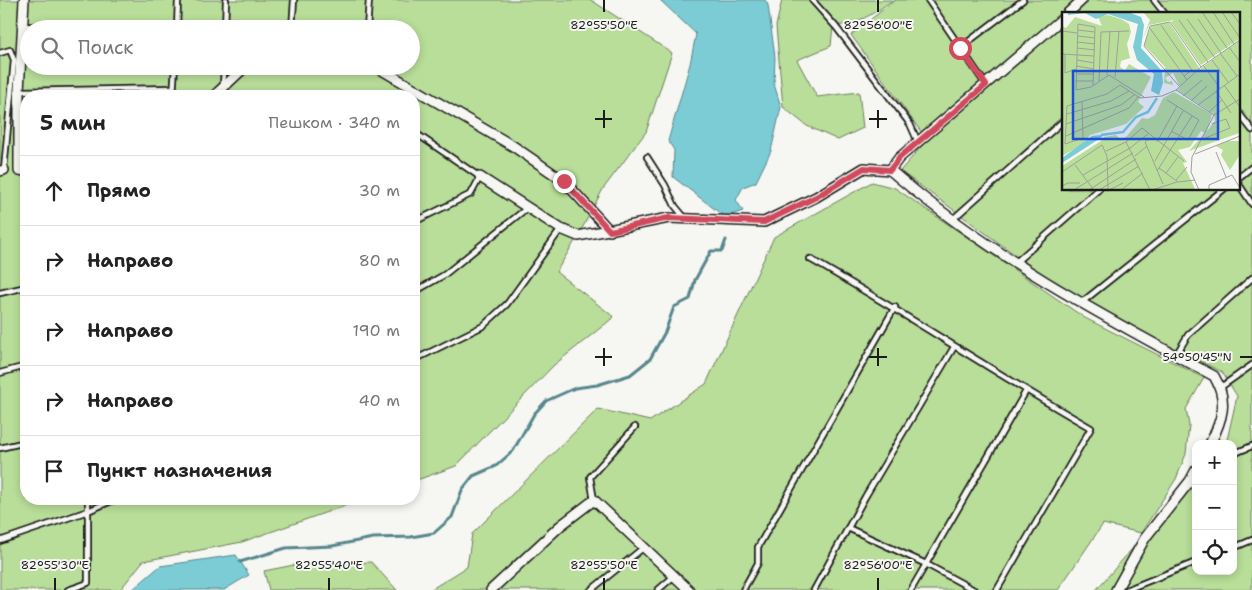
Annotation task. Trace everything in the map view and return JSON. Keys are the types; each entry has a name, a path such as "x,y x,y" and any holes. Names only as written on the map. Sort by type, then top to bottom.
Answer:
{"street":[{"path":"24,0 24,20"},
{"path":"1069,12 1082,0"},
{"path":"890,170 899,158 1062,19"},
{"path":"20,75 20,170"},
{"path":"221,90 237,75"},
{"path":"391,75 416,90"},
{"path":"420,92 513,146 564,181 610,231"},
{"path":"480,177 561,229 578,236 669,218 764,222 816,197 864,168 890,170 953,219 1016,262 1081,303 1214,376 1221,387 1222,420 1212,440"},
{"path":"1116,590 1145,538 1192,477"},
{"path":"491,590 560,526 594,500 673,577 689,590"}],"lane":[{"path":"177,20 178,0"},
{"path":"225,20 226,0"},
{"path":"293,20 294,0"},
{"path":"368,20 369,0"},
{"path":"812,0 836,27 910,124 918,142"},
{"path":"928,0 986,85"},
{"path":"960,48 1023,0"},
{"path":"1154,0 1163,12"},
{"path":"0,53 10,50 14,60 2,170"},
{"path":"70,90 173,88 174,75"},
{"path":"223,88 224,75"},
{"path":"1240,115 1252,130"},
{"path":"953,219 1062,122"},
{"path":"420,136 480,177 472,194 420,219"},
{"path":"647,157 665,185 675,206 686,219"},
{"path":"1240,176 1252,167"},
{"path":"1240,186 1252,204"},
{"path":"1016,262 1098,190"},
{"path":"1081,303 1223,190"},
{"path":"420,289 444,275 527,208"},
{"path":"420,357 482,326 507,304 561,229"},
{"path":"810,259 894,307 954,347 1091,428 997,590"},
{"path":"1176,355 1188,335 1252,278"},
{"path":"0,294 20,288"},
{"path":"743,590 758,563 758,547 894,307"},
{"path":"814,590 954,347"},
{"path":"1221,387 1252,365"},
{"path":"0,373 20,368"},
{"path":"911,590 1026,391"},
{"path":"594,500 590,477 635,427"},
{"path":"0,448 20,443"},
{"path":"1237,452 1252,446"},
{"path":"68,590 88,583 88,505"},
{"path":"0,541 102,505"},
{"path":"848,528 926,564 974,590"},
{"path":"1237,546 1252,540"},
{"path":"591,590 644,547"},
{"path":"1126,590 1192,564"},
{"path":"658,590 673,577"}],"green space":[{"path":"0,0 591,0 672,53 646,132 603,189 556,272 614,317 554,365 456,466 420,479 420,90 20,90 20,505 347,505 242,542 143,561 120,590 0,590"},
{"path":"782,0 893,0 872,14 857,21 833,26 831,46 797,60 817,97 859,92 863,128 838,140 807,126 783,107 776,26"},
{"path":"895,0 1252,0 1252,590 1096,590 1192,481 1192,575 1237,575 1237,440 1227,440 1237,396 1222,372 1083,304 900,171 927,140 851,35"},
{"path":"872,182 895,188 1085,318 1204,378 1186,409 1189,425 1186,454 1176,479 1141,533 1103,524 1058,590 430,590 467,567 472,534 598,409 650,421 706,384 774,237"},
{"path":"371,562 397,590 269,590 264,571 294,565"}],"water":[{"path":"660,0 765,0 768,5 775,57 774,84 781,107 771,151 756,182 743,187 736,200 743,211 725,217 673,177 674,150 668,141 690,64 696,34"},
{"path":"236,555 249,575 224,590 132,590 160,566"}],"waterway":[{"path":"240,562 286,548 332,546 373,538 411,537 434,533 452,517 462,490 473,476 496,466 513,451 534,414 546,401 575,388 597,385 630,375 650,359 665,332 674,307 690,299 695,280 711,251 722,251 726,240"}],"route":[{"path":"564,181 610,231 669,218 764,222 816,197 864,168 890,170 899,158 986,85 960,48"}]}
